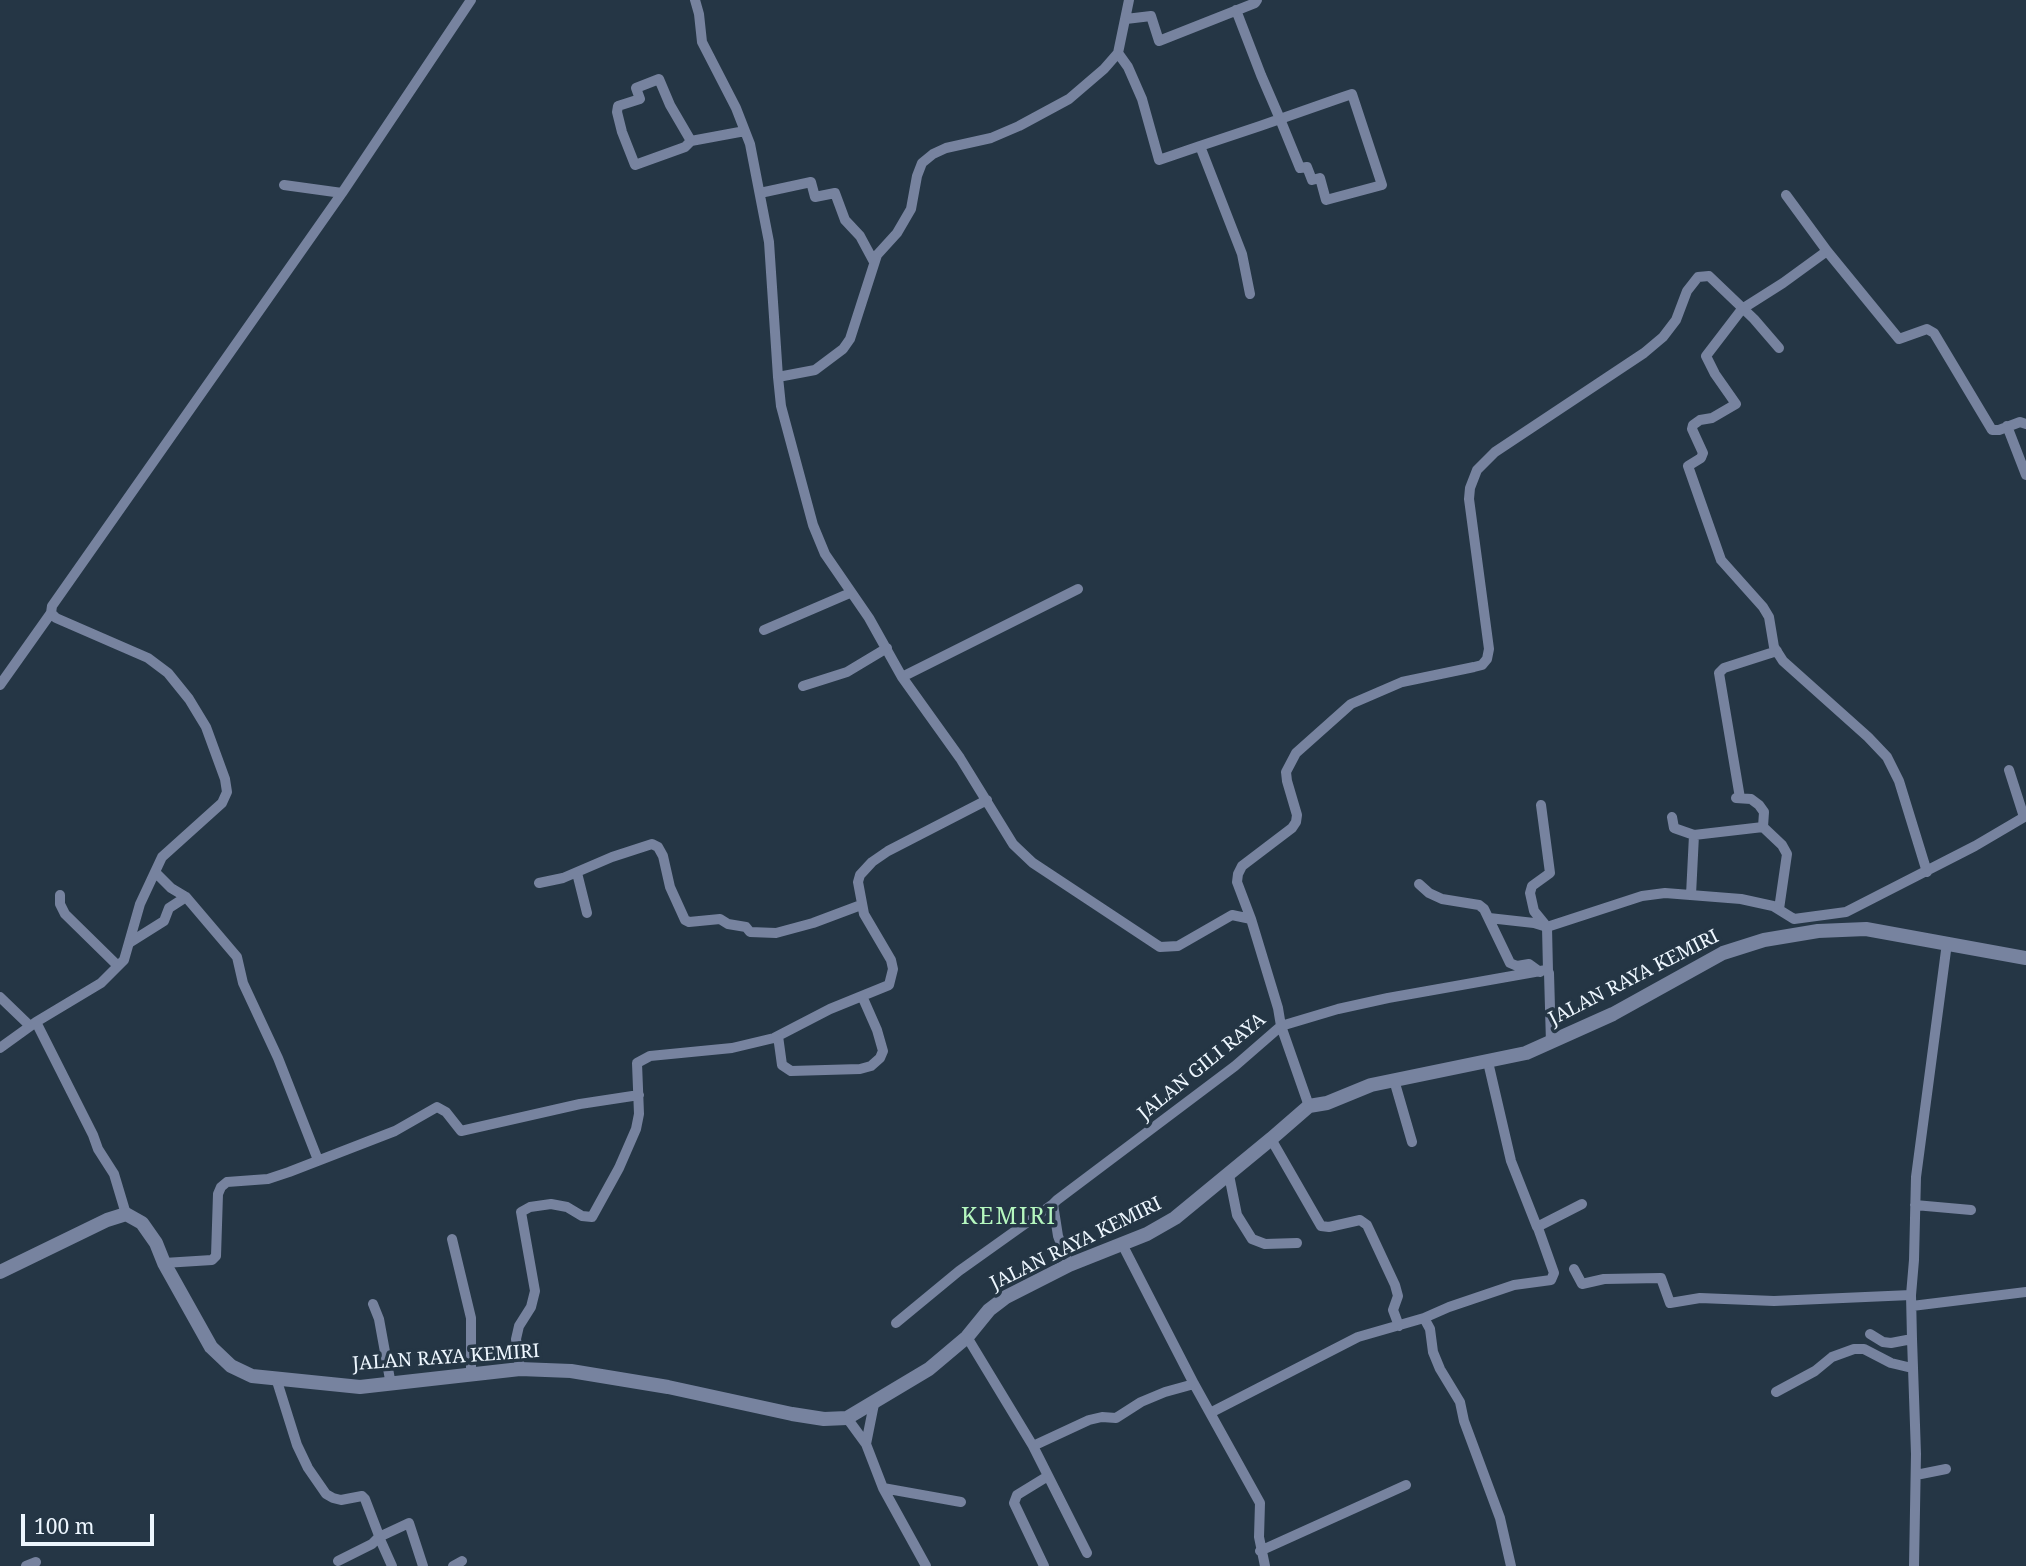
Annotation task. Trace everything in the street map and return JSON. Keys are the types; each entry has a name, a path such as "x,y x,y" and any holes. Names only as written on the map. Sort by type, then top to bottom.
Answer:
{"street":[{"path":"0,685 51,613 52,606 342,193 471,0"},
{"path":"695,0 702,42 746,131 769,242 781,406 813,525 825,554 869,618 902,677 960,758 1013,844 1033,863 1160,947 1178,946 1232,915 1251,919"},
{"path":"778,377 815,370 843,349 855,327 877,255 905,222 911,209 922,163 947,148 991,138 1054,109 1083,87 1118,53 1129,0"},
{"path":"1126,19 1151,16 1159,41 1257,0"},
{"path":"1118,53 1128,67 1142,99 1159,160 1280,118 1352,94 1382,186 1326,200 1319,178 1312,180 1307,167 1300,168 1280,118 1236,10"},
{"path":"691,142 659,79 636,88 640,99 618,106 622,132 635,165 685,147 691,142 746,131"},
{"path":"1200,146 1242,254 1250,294"},
{"path":"760,193 811,182 816,197 835,193 845,220 860,236 874,262"},
{"path":"284,185 342,193"},
{"path":"1786,195 1827,251 1899,339 1931,330 1992,430 2020,422 2026,424"},
{"path":"1827,251 1742,309 1706,356 1735,404 1713,418 1700,420 1693,425 1692,429 1703,453 1701,458 1688,466 1721,560 1763,607 1769,617 1776,651 1783,661 1887,757 1899,781 1927,872"},
{"path":"1309,1106 1281,1026 1251,919 1237,882 1242,866 1292,828 1296,822 1297,815 1286,772 1296,753 1351,704 1402,681 1482,665 1487,659 1489,649 1469,499 1477,470 1495,452 1644,353 1663,337 1676,320 1687,291 1698,277 1709,276 1779,348"},
{"path":"2007,426 2026,475"},
{"path":"902,677 1078,589"},
{"path":"764,630 850,593"},
{"path":"0,1048 32,1023 101,983 124,960 141,904 162,857 222,803 227,792 206,727 190,699 167,673 148,658 64,622 51,613"},
{"path":"803,686 847,672 887,648"},
{"path":"1776,651 1724,668 1718,674 1737,798 1751,799 1759,805 1763,812 1763,827 1782,845 1787,854 1779,909"},
{"path":"1489,918 1547,927 1642,896 1664,893 1730,897 1779,909 1800,919 1848,919 2025,816 2008,769"},
{"path":"520,1369 516,1339 519,1326 531,1307 535,1291 521,1212 530,1207 551,1205 567,1207 582,1216 592,1217 619,1168 636,1129 639,1114 637,1063 650,1056 732,1048 778,1036 889,985 893,969 891,960 861,905 858,882 860,875 888,851 987,800"},
{"path":"1541,805 1551,870 1548,876 1532,886 1530,893 1534,911 1547,927 1544,971 1551,1043"},
{"path":"1672,817 1674,828 1694,835 1763,827"},
{"path":"1691,895 1694,835"},
{"path":"539,883 577,873 612,857 652,844 658,847 663,856 670,887 685,920 689,922 720,919 750,932 776,933 861,905"},
{"path":"155,872 171,888 186,897 237,957 243,983 278,1058 318,1160"},
{"path":"577,873 587,913"},
{"path":"1419,884 1442,899 1479,905 1489,918 1510,963 1517,966 1529,964 1544,971"},
{"path":"60,895 60,904 65,914 118,966"},
{"path":"130,943 164,921 169,908 186,897"},
{"name":"JALAN RAYA KEMIRI","path":"126,1214 142,1223 156,1243 211,1348 231,1366 252,1376 360,1387 520,1369 571,1371 668,1387 792,1414 824,1419 847,1418 929,1369 967,1336 997,1303 1069,1265 1122,1244 1175,1218 1309,1106 1326,1103 1371,1085 1526,1053 1613,1014 1742,945 1818,931 1848,919 1884,931 2026,958"},
{"path":"1914,1566 1916,1475 1912,1301 1915,1205 1922,1119 1947,943"},
{"name":"JALAN GILI RAYA","path":"897,1323 959,1271 1053,1205 1235,1066 1281,1026 1388,998 1544,971"},
{"path":"778,1036 782,1065 791,1070 860,1069 871,1066 883,1051 862,996"},
{"path":"0,997 32,1023 119,1185 126,1214 107,1220 0,1272"},
{"path":"1210,1413 1358,1337 1424,1318 1514,1285 1552,1280 1554,1273 1511,1161 1488,1062"},
{"path":"1394,1080 1412,1142"},
{"path":"164,1262 212,1260 216,1256 219,1191 227,1182 268,1179 395,1131 438,1107 446,1112 461,1131 580,1104 639,1095"},
{"path":"1271,1139 1321,1226 1329,1227 1360,1220 1367,1224 1395,1285 1398,1296 1393,1310 1399,1326"},
{"path":"1229,1175 1237,1215 1252,1239 1265,1244 1297,1243"},
{"path":"1538,1228 1582,1204"},
{"path":"1053,1205 1058,1236 1069,1265"},
{"path":"1915,1205 1971,1210"},
{"path":"452,1239 471,1318 471,1374"},
{"path":"1122,1244 1194,1384 1260,1503 1260,1551 1265,1566"},
{"path":"1574,1269 1583,1284 1604,1279 1659,1277 1670,1303 1700,1298 1912,1301 2026,1292"},
{"path":"373,1304 379,1319 391,1385"},
{"path":"1424,1318 1430,1329 1433,1352 1440,1369 1460,1402 1464,1421 1500,1518 1511,1566"},
{"path":"1870,1334 1883,1342 1891,1343 1912,1339"},
{"path":"967,1336 1033,1446 1087,1553"},
{"path":"1776,1392 1815,1371 1832,1357 1854,1349 1864,1349 1891,1363 1912,1368"},
{"path":"276,1378 297,1445 308,1468 333,1498 341,1500 362,1496 365,1499 392,1566"},
{"path":"1033,1446 1089,1420 1116,1418 1141,1402 1194,1384"},
{"path":"866,1444 874,1404"},
{"path":"847,1418 866,1444 883,1488 926,1566"},
{"path":"1916,1475 1946,1469"},
{"path":"1044,1566 1014,1503 1017,1495 1048,1476"},
{"path":"1260,1551 1406,1485"},
{"path":"883,1488 961,1502"},
{"path":"338,1560 372,1544 379,1537 411,1524 423,1566"}],"district":[{"name":"KEMIRI","path":"1009,1217"}]}
